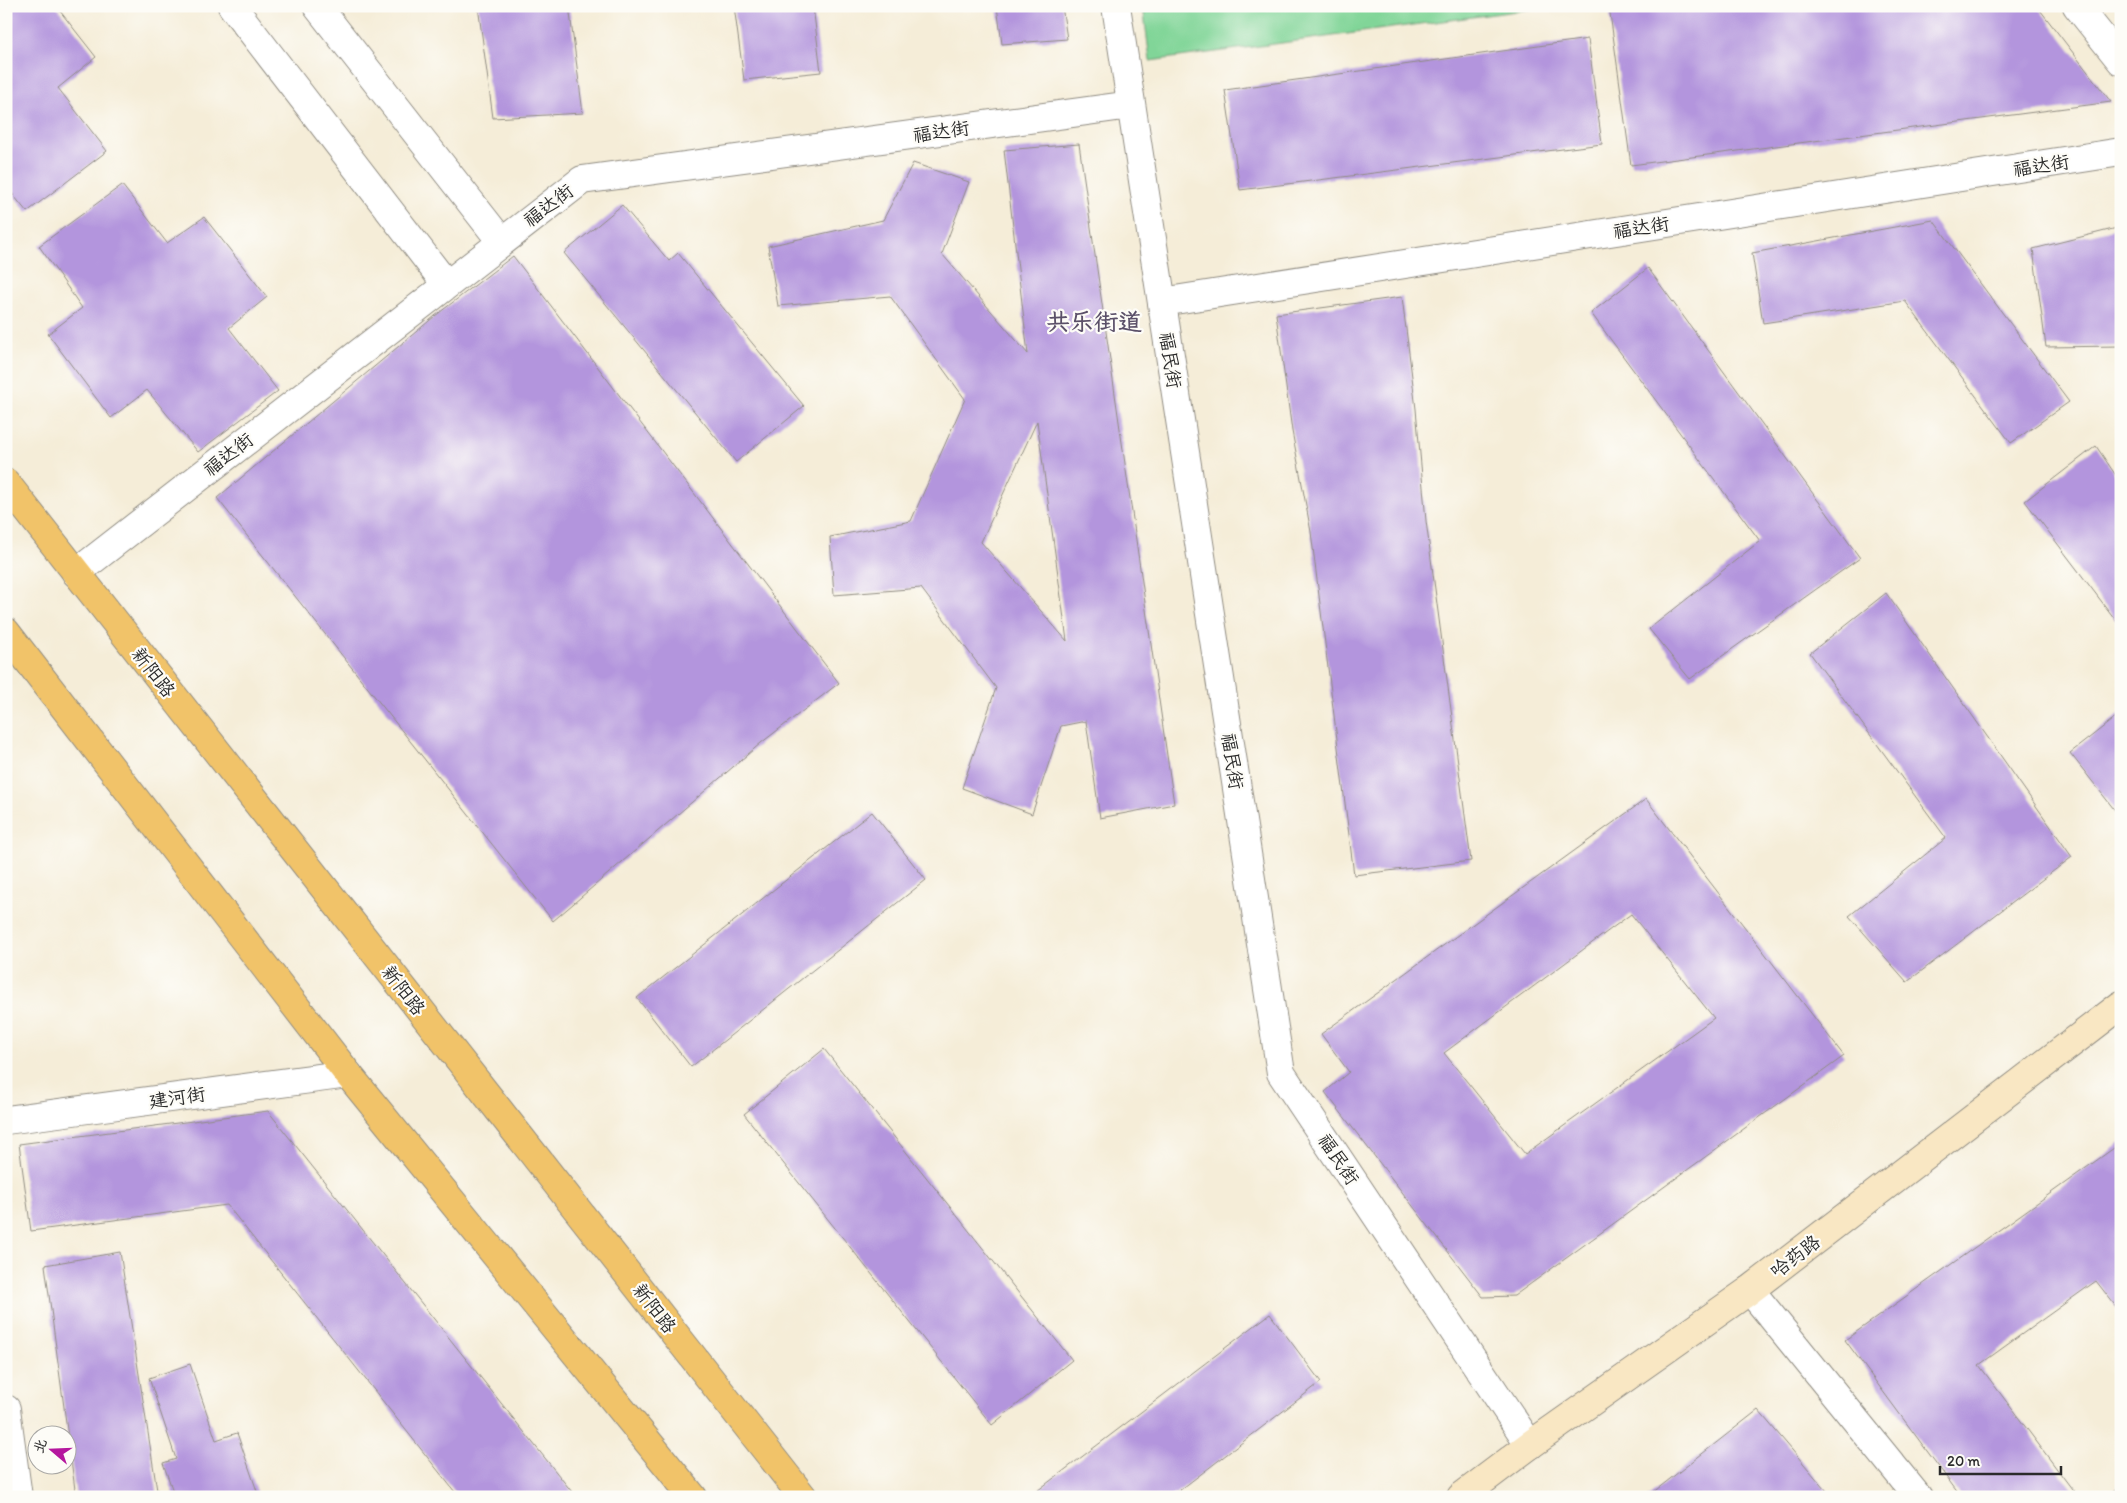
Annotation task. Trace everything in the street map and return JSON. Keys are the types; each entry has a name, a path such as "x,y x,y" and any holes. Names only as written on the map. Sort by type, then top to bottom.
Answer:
{"main road":[{"name":"新阳路","path":"6,483 803,1497"},
{"path":"6,632 348,1074 693,1497"},
{"name":"哈药路","path":"1461,1497 1530,1445 1750,1290 2121,1005"}],"street":[{"path":"232,6 446,284"},
{"path":"317,6 501,241"},
{"name":"福民街","path":"1116,6 1281,1073 1530,1445"},
{"path":"2077,6 2121,61"},
{"name":"福达街","path":"76,573 501,241 582,180 1131,105"},
{"name":"福达街","path":"1162,302 2121,152"},
{"name":"建河街","path":"6,1120 348,1074"},
{"path":"1750,1290 1918,1497"},
{"path":"6,1409 18,1497"}],"green space":[{"path":"1143,6 1538,6 1538,8 1150,61"}],"building":[{"path":"6,6 56,6 96,57 58,88 107,151 27,212 6,186"},
{"path":"478,6 569,6 583,113 493,118"},
{"path":"734,6 813,6 821,72 744,80"},
{"path":"997,6 1062,6 1067,39 1002,44"},
{"path":"1609,6 2037,6 2111,102 1631,165"},
{"path":"1588,39 1602,144 1240,190 1225,90"},
{"path":"1079,144 1174,804 1100,818 1086,721 1061,726 1032,814 962,788 996,688 921,588 834,595 830,537 911,521 965,399 890,296 778,306 768,246 883,220 913,163 969,182 942,254 1028,354 1004,150","holes":["1037,421 1067,641 981,542"]},
{"path":"122,185 167,243 204,217 267,297 229,328 278,391 198,452 147,390 111,418 48,334 82,308 39,246"},
{"path":"622,205 669,261 678,253 804,406 736,462 564,253"},
{"path":"1933,220 2069,402 2011,443 1905,301 1763,323 1752,253"},
{"path":"2121,227 2121,346 2046,347 2033,249"},
{"path":"513,256 839,683 761,743 553,921 217,498 435,316"},
{"path":"1648,268 1860,558 1690,679 1649,629 1760,541 1591,313"},
{"path":"1402,297 1416,409 1426,521 1471,861 1354,875 1311,532 1292,431 1276,314"},
{"path":"2096,446 2121,483 2121,627 2025,501"},
{"path":"1886,593 2072,857 1907,982 1849,916 1946,838 1810,653"},
{"path":"2121,713 2121,818 2070,753"},
{"path":"1646,799 1844,1056 1514,1296 1483,1297 1325,1092 1349,1072 1321,1034","holes":["1631,914 1714,1018 1525,1154 1444,1053"]},
{"path":"872,812 926,880 691,1067 637,998"},
{"path":"824,1049 1072,1360 992,1425 744,1114"},
{"path":"268,1111 576,1497 459,1497 227,1205 31,1231 19,1144"},
{"path":"2121,1143 2121,1313 2096,1281 1979,1365 2078,1497 1961,1497 1845,1340"},
{"path":"120,1252 158,1497 76,1497 73,1476 78,1476 78,1426 67,1426 45,1265"},
{"path":"1270,1314 1321,1382 1171,1497 1035,1497 1033,1494"},
{"path":"190,1364 216,1440 237,1433 259,1497 175,1497 163,1463 176,1459 149,1378"},
{"path":"1758,1410 1832,1497 1647,1497"},
{"path":"2121,1485 2121,1497 2107,1497"}],"district":[{"name":"共乐街道","path":"1094,322"}]}
